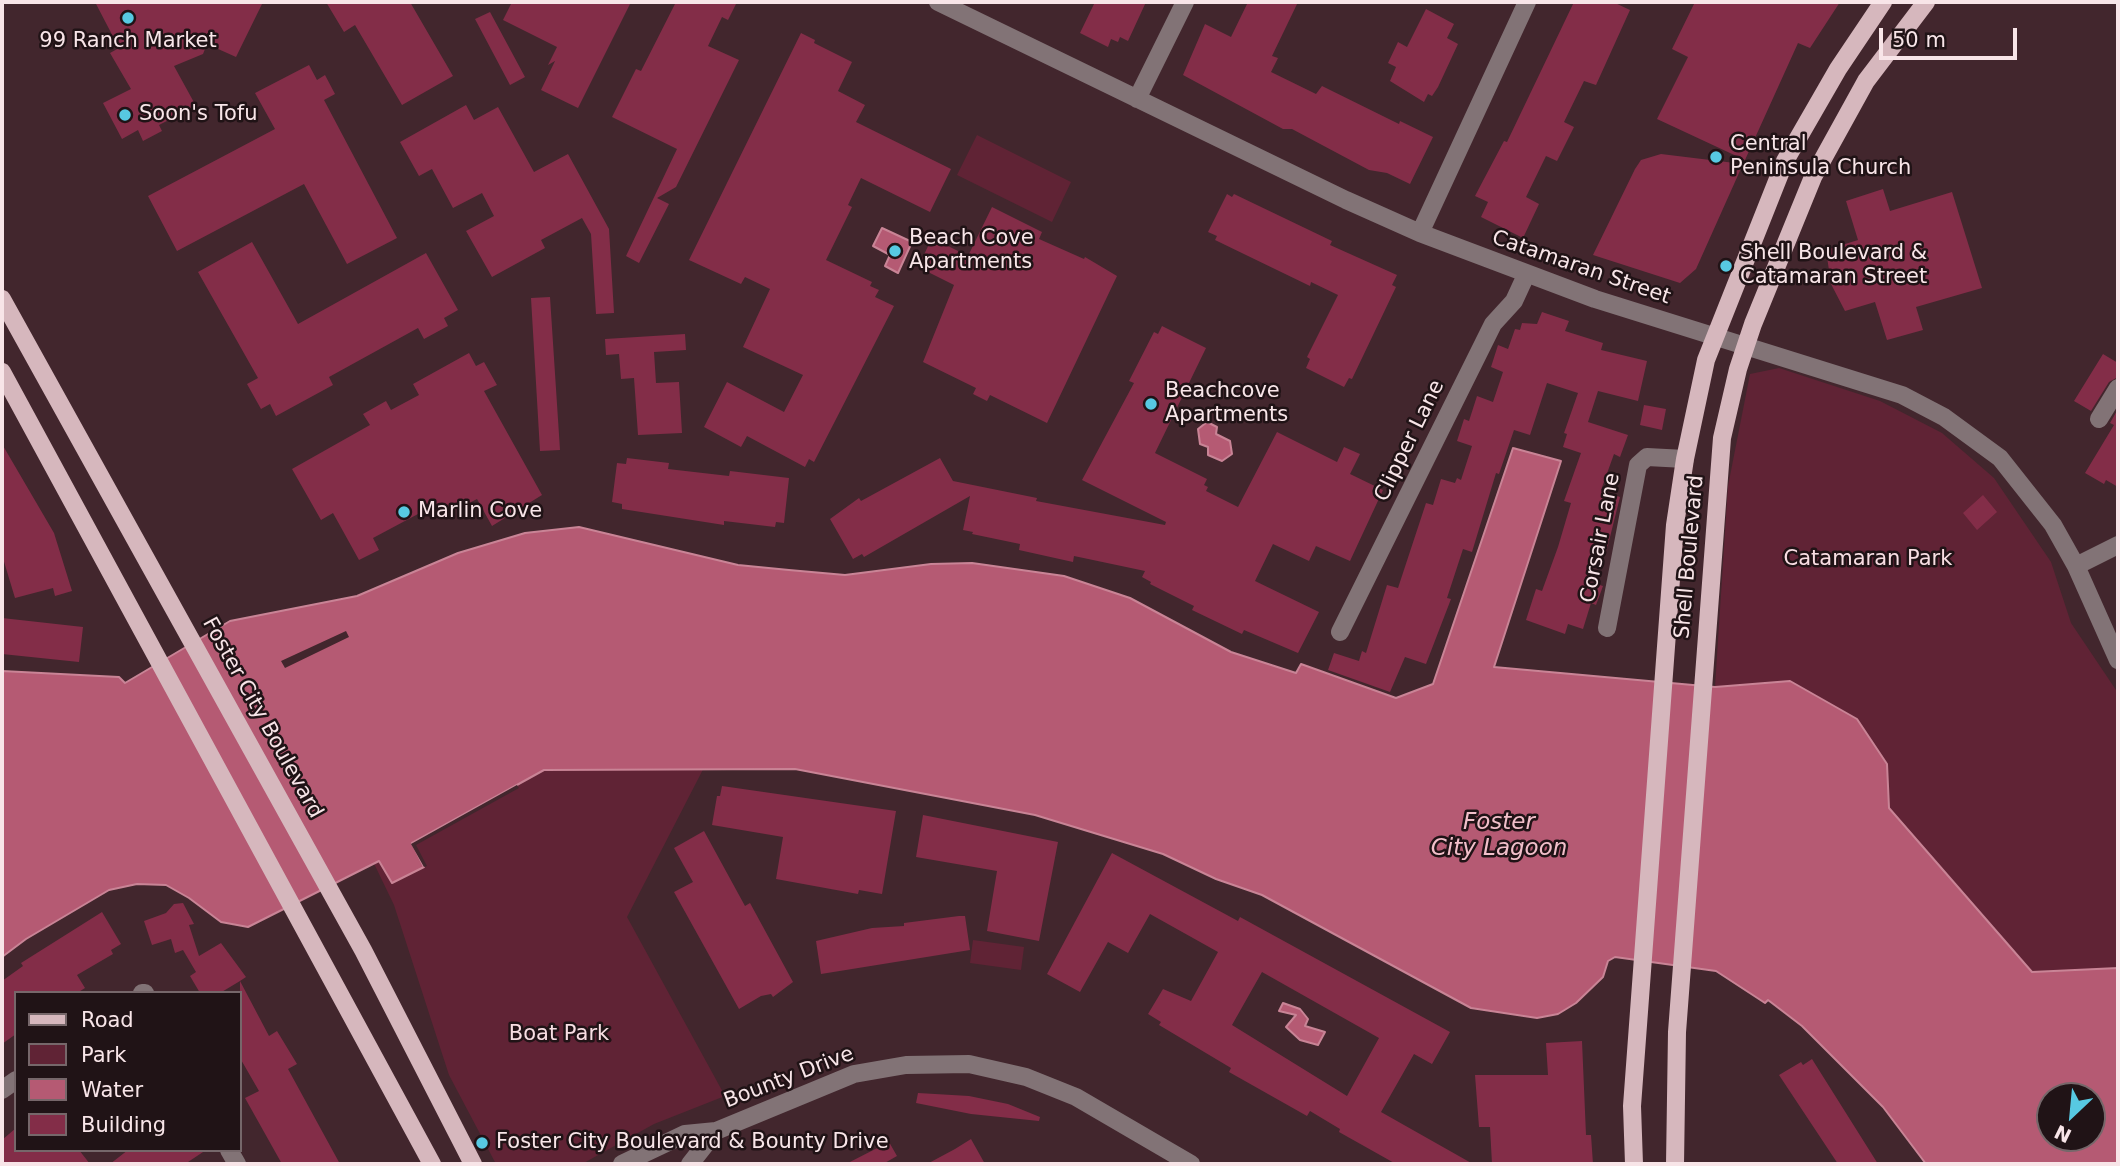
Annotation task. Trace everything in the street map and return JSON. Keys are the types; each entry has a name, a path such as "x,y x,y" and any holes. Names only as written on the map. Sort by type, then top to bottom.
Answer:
{"main road":[{"name":"Shell Boulevard","path":"1634,1164 1632,1106 1675,525 1685,459 1713,337 1786,161 1838,69 1883,2"},
{"name":"Shell Boulevard","path":"1675,1164 1677,1032 1722,438 1745,347 1813,177 1866,81 1926,2"},
{"name":"Foster City Boulevard","path":"2,299 363,950 473,1164"},
{"path":"2,372 432,1164"}],"street":[{"name":"Catamaran Street","path":"938,2 1420,233 1526,275 1713,337 1902,395 1977,439 2024,485 2053,525 2076,566 2118,660"},
{"path":"1137,99 1185,2"},
{"path":"1420,233 1527,2"},
{"name":"Clipper Lane","path":"1340,632 1493,324 1514,301 1526,275"},
{"path":"2099,419 2118,388"},
{"name":"Corsair Lane","path":"1607,628 1638,465 1647,457 1685,459"},
{"path":"2076,566 2118,545"},
{"name":"Bounty Drive","path":"622,1164 685,1134 716,1131 854,1074 906,1065 969,1065 1027,1077 1076,1097 1191,1164"},
{"name":"Bounty Drive","path":"690,1164 716,1131"}],"green space":[{"path":"977,135 1071,182 1052,222 957,175"},
{"name":"Catamaran Park","path":"1779,368 1880,401 1942,433 1994,478 2051,562 2071,623 2118,693 2118,968 2032,972 1889,808 1887,764 1715,687 1728,486 1750,374"},
{"name":"Boat Park","path":"713,750 627,917 725,1096 654,1124 582,1164 496,1164 449,1075 394,905 366,847 539,766"},
{"path":"973,940 1024,947 1021,970 970,963"}],"water":[{"name":"Beach Cove Apartments","path":"882,228 912,242 898,273 885,266 890,255 873,246"},
{"path":"1207,422 1217,427 1216,434 1230,441 1232,454 1222,461 1208,455 1208,447 1200,444 1198,429"},
{"name":"Foster City Lagoon","path":"1513,448 1561,461 1494,667 1715,687 1790,681 1857,719 1887,764 1889,808 2032,972 2118,968 2118,1164 1926,1164 1883,1107 1802,1026 1768,1000 1765,1003 1716,971 1615,957 1608,961 1603,977 1576,1003 1558,1014 1537,1018 1471,1008 1262,895 1216,879 1163,854 1035,815 795,769 544,770 412,843 424,867 392,883 379,861 248,927 221,922 166,885 137,884 109,890 26,939 2,957 2,671 119,677 125,683 230,621 357,596 458,553 525,533 579,527 738,565 845,575 931,564 972,563 1064,576 1130,598 1231,652 1296,673 1301,664 1396,698 1433,684"},
{"path":"1283,1003 1300,1009 1308,1019 1305,1026 1325,1032 1318,1045 1300,1040 1286,1027 1296,1015 1279,1011"}],"pier":[{"path":"346,631 349,637 285,668 281,661"},
{"path":"517,785 519,788 416,845 427,866 424,867 411,844"}],"building":[{"path":"95,2 263,2 236,57 207,44 203,54 174,66 196,106 159,125 162,131 143,141 138,130 122,139 103,103 131,89 110,53 119,48"},
{"path":"326,2 410,2 453,76 402,105 355,25 344,32"},
{"path":"512,2 631,2 578,108 541,90 555,61 548,65 557,47 503,20"},
{"path":"676,2 737,2 728,20 722,17 708,46 739,60 676,187 657,198 669,204 639,263 626,256 677,149 612,117 636,69 641,71"},
{"path":"1095,2 1146,2 1128,41 1120,37 1118,42 1111,39 1108,47 1080,33"},
{"path":"1248,2 1298,2 1272,56 1278,58 1271,72 1316,94 1322,86 1399,124 1400,121 1433,137 1410,184 1387,173 1369,170 1292,129 1283,129 1183,75 1205,24 1231,37"},
{"path":"1574,2 1613,2 1630,10 1596,85 1584,81 1564,122 1574,127 1557,161 1546,156 1526,197 1539,204 1523,238 1481,217 1488,202 1475,196 1504,141 1507,142"},
{"path":"1695,2 1840,2 1810,48 1798,43 1745,160 1657,119 1688,57 1672,49"},
{"path":"1426,9 1454,24 1447,38 1458,44 1438,87 1432,96 1428,94 1424,102 1390,81 1396,67 1388,63 1398,42 1407,47"},
{"path":"490,12 525,77 510,85 475,19"},
{"path":"801,33 815,40 814,43 852,62 838,91 865,105 856,122 951,169 930,212 861,178 848,205 852,207 826,260 872,282 870,286 879,290 875,297 894,306 814,462 809,459 805,467 747,436 741,447 704,427 727,382 784,412 803,375 743,347 770,289 745,277 741,284 689,260"},
{"path":"309,65 317,80 325,75 335,94 324,100 397,238 347,264 304,184 177,251 148,196 275,129 255,93"},
{"path":"466,105 474,120 498,107 534,172 568,154 609,229 614,313 596,314 591,234 582,218 541,240 545,248 492,277 466,231 494,216 482,193 453,208 432,169 419,176 400,142"},
{"path":"1661,154 1743,164 1696,269 1680,283 1593,255 1641,160"},
{"path":"1883,189 1890,211 1952,192 1982,288 1916,307 1923,330 1887,340 1875,302 1845,311 1831,284 1826,250 1858,240 1846,201"},
{"path":"1227,194 1232,197 1234,194 1332,241 1330,245 1397,275 1392,285 1396,287 1352,379 1349,378 1344,387 1306,368 1310,359 1307,357 1338,295 1311,282 1310,286 1215,240 1217,236 1208,232"},
{"path":"992,207 1042,232 1039,239 1084,259 1085,257 1117,276 1047,423 990,395 987,401 973,394 976,388 923,362 954,285 918,267 932,238 968,256"},
{"path":"252,242 298,324 426,253 458,310 444,318 448,326 424,339 418,328 329,377 333,385 276,416 270,404 261,409 247,384 258,378 198,272"},
{"path":"550,297 560,450 540,451 531,298"},
{"path":"1542,312 1569,321 1565,331 1603,343 1601,350 1647,361 1638,401 1598,391 1588,422 1628,435 1620,457 1614,454 1601,490 1620,497 1606,553 1597,549 1586,581 1603,586 1596,605 1591,603 1583,629 1568,624 1565,634 1526,620 1536,589 1542,591 1558,547 1571,503 1564,501 1581,453 1563,447 1567,434 1564,433 1578,393 1547,383 1530,435 1514,430 1499,474 1496,473 1472,552 1463,549 1447,598 1451,599 1426,664 1405,657 1390,692 1328,670 1334,653 1359,661 1362,651 1366,653 1387,585 1398,588 1426,503 1433,505 1441,479 1455,483 1457,478 1461,480 1472,446 1457,441 1464,419 1469,421 1477,396 1493,402 1503,372 1491,367 1498,345 1508,349 1515,329 1520,330 1522,323 1537,324"},
{"path":"1162,326 1206,348 1155,453 1207,479 1204,485 1208,487 1206,491 1238,507 1277,432 1337,462 1344,447 1360,454 1350,474 1383,490 1350,561 1316,546 1309,561 1273,544 1255,581 1319,612 1298,653 1244,630 1242,634 1192,610 1194,606 1150,584 1151,582 1142,577 1145,571 1074,556 1073,562 1019,550 1020,544 963,530 970,496 864,557 862,554 853,559 830,519 859,498 861,501 940,458 953,481 1037,498 1036,501 1165,525 1166,522 1082,480 1134,383 1129,381 1154,332 1158,334"},
{"path":"685,334 686,350 654,352 656,383 679,382 682,433 638,435 634,378 621,379 619,354 606,355 605,339"},
{"path":"469,353 476,366 484,362 497,385 484,391 542,495 492,526 477,499 440,518 433,506 373,538 379,550 359,560 333,513 321,520 292,469 370,425 363,414 386,401 391,410 419,395 413,384"},
{"path":"2103,354 2118,363 2118,377 2109,382 2091,411 2074,401"},
{"path":"1644,405 1666,409 1662,430 1640,425"},
{"path":"2118,409 2118,487 2106,480 2104,484 2085,473 2114,425 2110,423"},
{"path":"2,444 54,533 72,591 55,596 53,588 15,598 2,555"},
{"path":"627,458 669,463 668,469 729,476 730,471 789,478 784,523 776,522 775,527 724,521 724,525 622,509 622,504 612,502 617,463 626,464"},
{"path":"1983,495 1997,512 1977,530 1963,513"},
{"path":"2,618 83,627 79,662 2,654"},
{"path":"722,786 896,811 882,894 859,890 858,894 776,879 783,837 712,825 717,796 720,796"},
{"path":"923,815 1058,842 1039,941 987,931 997,871 916,857"},
{"path":"704,831 745,906 750,903 793,982 773,997 771,994 761,996 739,1009 674,892 693,882 674,848"},
{"path":"1112,853 1238,921 1240,917 1450,1032 1432,1064 1414,1054 1381,1112 1473,1164 1396,1164 1339,1132 1340,1129 1310,1111 1307,1116 1229,1072 1231,1068 1159,1025 1161,1022 1148,1014 1163,989 1191,1001 1218,952 1150,914 1128,953 1108,942 1080,992 1047,974","holes":["1262,972 1379,1038 1347,1096 1232,1025"]},
{"path":"183,903 194,924 189,925 199,956 221,943 246,977 223,991 199,991 190,976 196,972 183,950 175,953 171,939 152,945 144,921 166,913 174,904"},
{"path":"102,912 121,944 111,950 113,954 77,975 85,988 80,991 14,991 14,1035 2,1044 2,981 23,966 21,963"},
{"path":"965,916 970,950 821,974 816,941 872,928 904,926 904,923"},
{"path":"240,981 269,1036 277,1031 297,1064 288,1069 340,1164 282,1164 245,1098 259,1091 242,1061"},
{"path":"1582,1041 1586,1135 1591,1135 1593,1164 1492,1164 1490,1127 1479,1127 1475,1075 1548,1075 1546,1043"},
{"path":"1812,1059 1878,1164 1838,1164 1779,1075"},
{"path":"918,1093 969,1096 1008,1104 1040,1117 1039,1121 971,1114 916,1103"},
{"path":"14,1130 14,1152 81,1152 90,1164 2,1164 2,1140"},
{"path":"971,1139 985,1164 927,1164 955,1149"},
{"path":"889,1142 897,1156 883,1164 846,1164"},
{"path":"125,1152 203,1152 185,1164 110,1164"}],"place":[{"name":"99 Ranch Market","path":"128,18"},
{"name":"Soon's Tofu","path":"125,115"},
{"name":"Central Peninsula Church","path":"1716,157"},
{"name":"Beach Cove Apartments","path":"895,251"},
{"name":"Shell Boulevard & Catamaran Street","path":"1726,266"},
{"name":"Beachcove Apartments","path":"1151,404"},
{"name":"Marlin Cove","path":"404,512"},
{"name":"Foster City Boulevard & Bounty Drive","path":"482,1143"}]}
